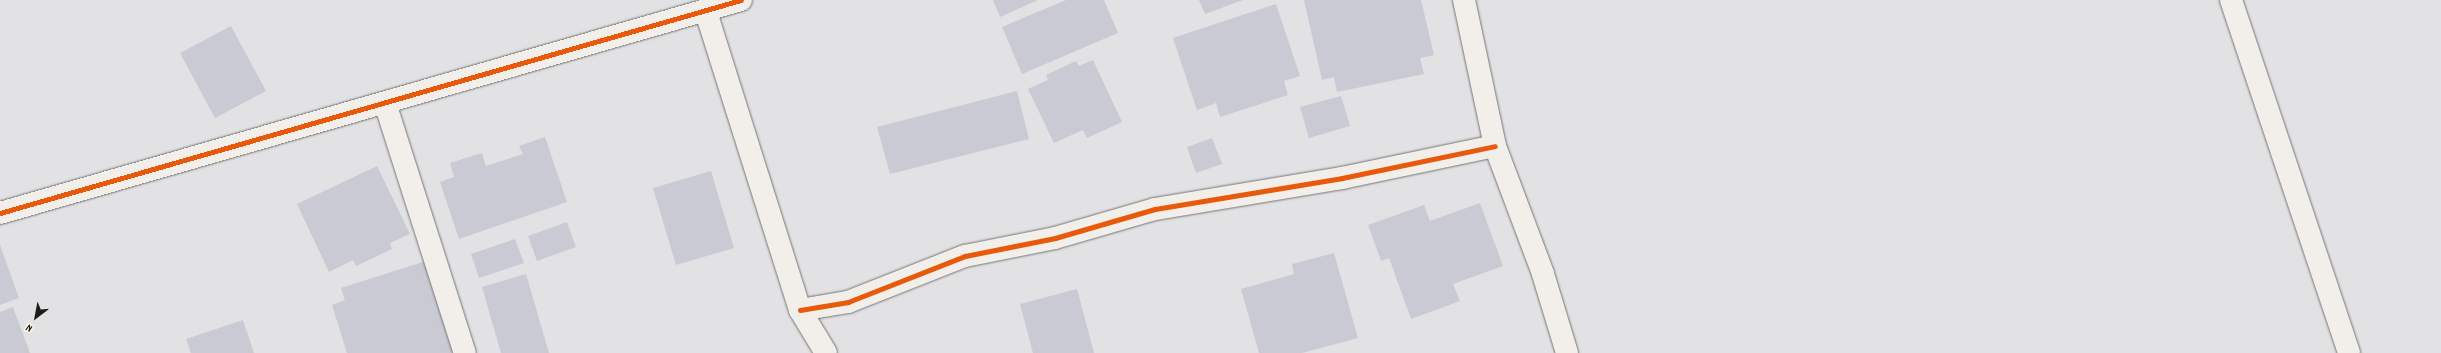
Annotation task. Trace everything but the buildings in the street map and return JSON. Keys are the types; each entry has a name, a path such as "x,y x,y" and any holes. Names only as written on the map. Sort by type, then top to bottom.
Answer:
{"street":[{"path":"0,213 706,12 742,0"},
{"path":"1464,0 1495,146 1543,274 1568,353"},
{"path":"2231,0 2349,353"},
{"path":"706,12 800,310 826,353"},
{"path":"385,104 465,353"},
{"path":"800,310 848,302 965,256 1055,238 1155,209 1342,178 1495,146"}],"cycle path":[{"path":"0,213 741,0"},
{"path":"800,310 848,302 965,256 1055,238 1155,209 1342,178 1495,146"}]}
